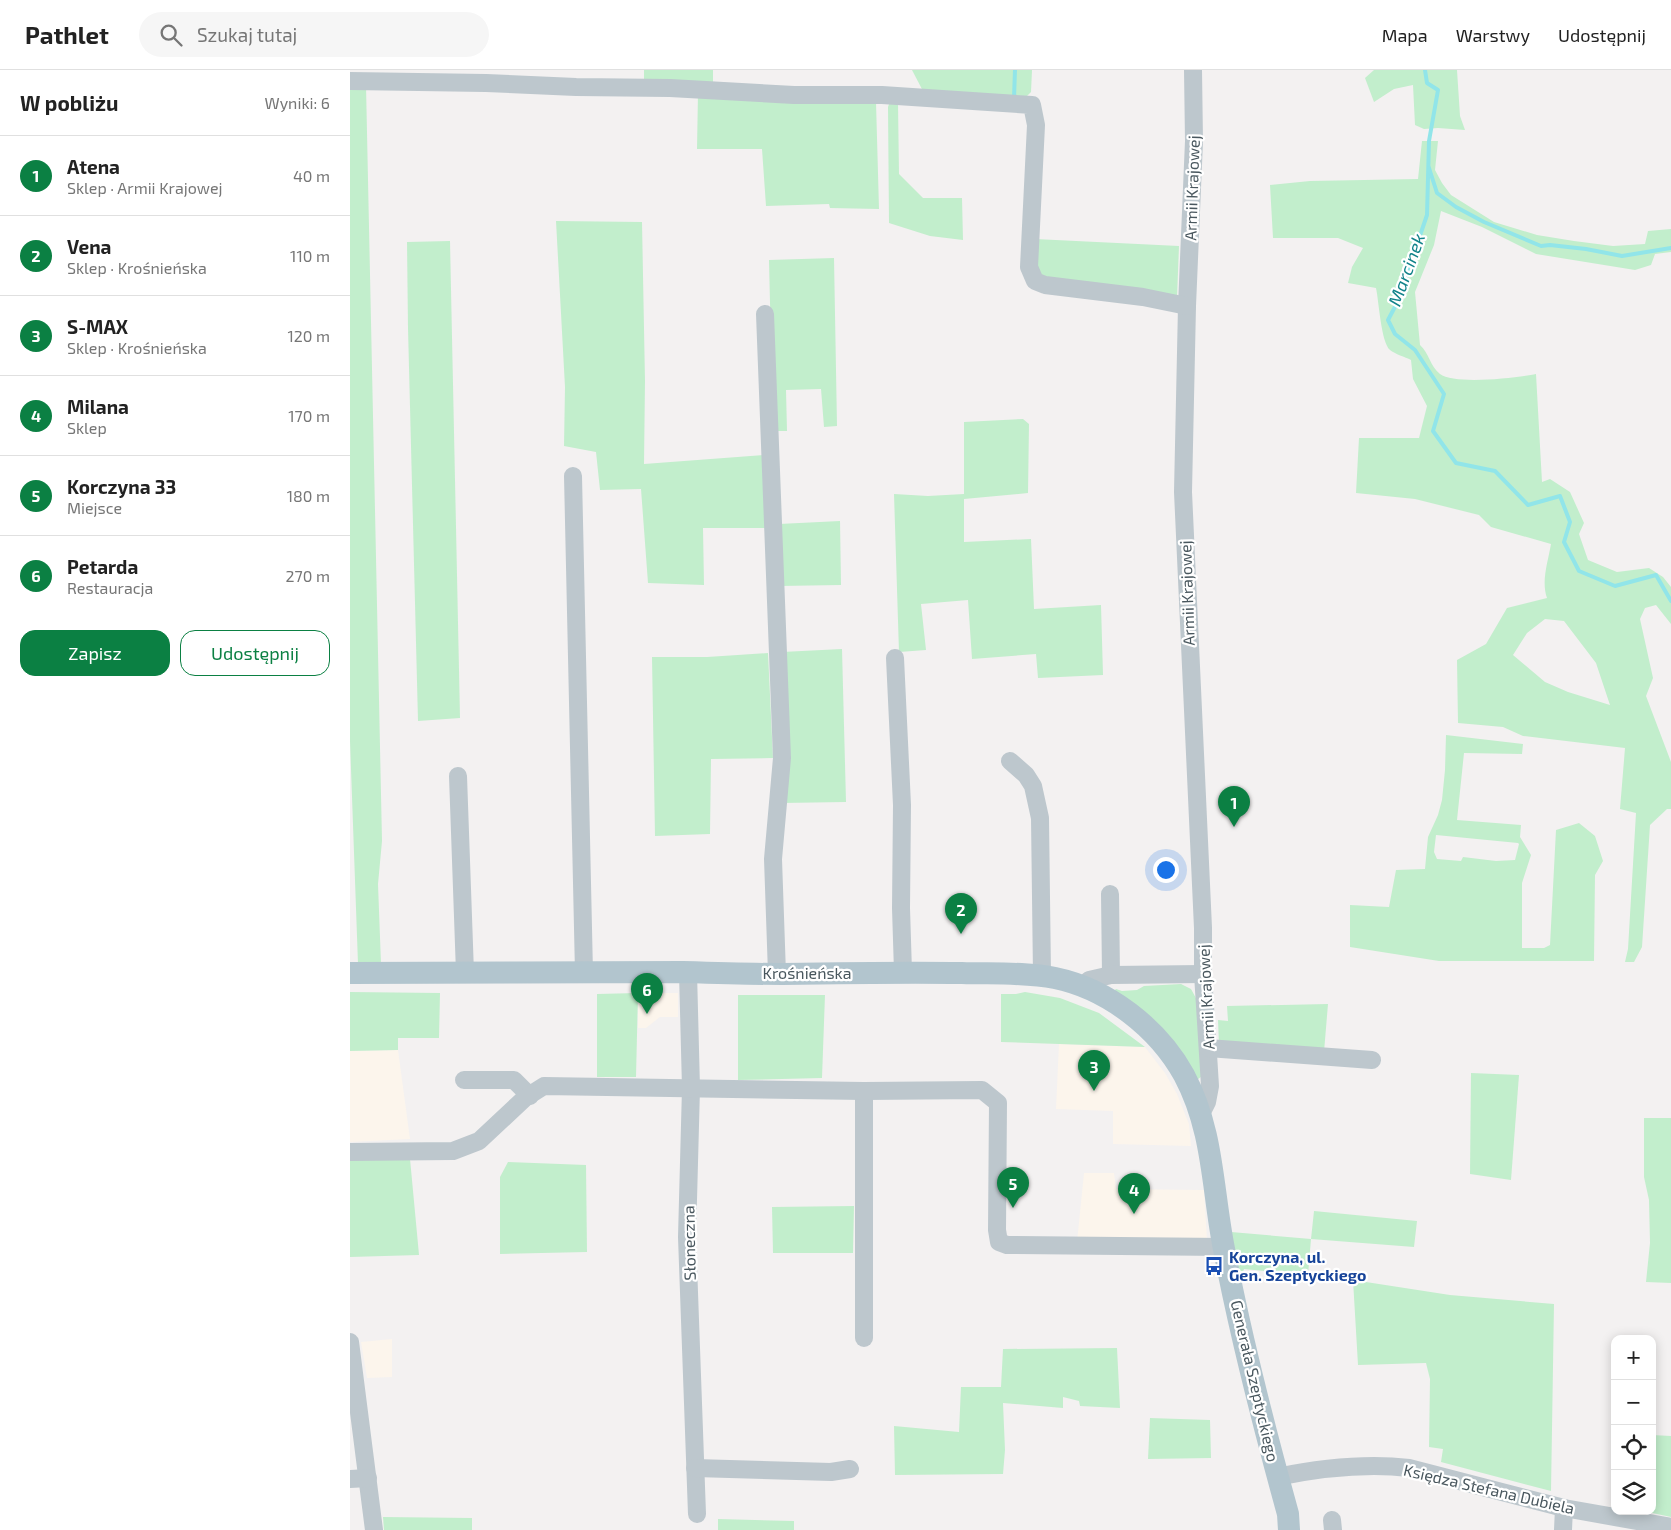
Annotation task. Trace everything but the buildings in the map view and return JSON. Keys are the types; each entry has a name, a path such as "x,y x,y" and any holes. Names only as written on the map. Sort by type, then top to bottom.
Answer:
{"main road":[{"name":"Krośnieńska","path":"350,973 688,972 777,974 903,972 1056,978 1082,987 1119,1006 1162,1043 1182,1072 1201,1114"},
{"name":"Generała Szeptyckiego","path":"1201,1114 1208,1140 1224,1247 1243,1338 1288,1514 1288,1530"}],"street":[{"name":"Armii Krajowej","path":"1193,70 1194,141 1187,306 1183,492 1203,928 1203,974 1210,1086 1207,1102 1201,1114"},
{"path":"350,81 486,82 576,87 670,88 794,95 882,95 1018,102 1032,105 1036,125 1029,267 1035,281 1045,285 1143,297 1187,306"},
{"path":"766,314 782,758 774,858 777,974"},
{"path":"573,476 584,972"},
{"path":"895,658 902,805 901,908 903,972"},
{"path":"1010,761 1026,775 1033,786 1040,818 1042,976"},
{"path":"458,776 465,973"},
{"path":"1110,894 1111,975"},
{"name":"Słoneczna","path":"688,972 691,1088 687,1237 697,1514"},
{"path":"1082,987 1089,980 1111,975 1203,974"},
{"path":"1208,1048 1372,1060"},
{"path":"464,1080 514,1080 530,1096"},
{"path":"350,1152 453,1151 479,1142 530,1096 544,1086 864,1091 982,1090 998,1103 997,1230 999,1242 1007,1245 1224,1247"},
{"path":"864,1091 864,1338"},
{"path":"350,1342 359,1478 374,1530"},
{"name":"Księdza Stefana Dubiela","path":"1277,1477 1330,1468 1385,1465 1409,1468 1564,1508 1671,1527"},
{"path":"695,1468 831,1472 850,1469"},
{"path":"1563,1530 1564,1508"}],"shaded area":[{"path":"638,993 678,993 678,1017 660,1017 646,1028 638,1028"},
{"path":"1059,1044 1145,1047 1165,1073 1177,1094 1189,1124 1191,1146 1113,1144 1113,1111 1056,1109"},
{"path":"398,1050 410,1139 350,1142 350,1051"},
{"path":"1084,1173 1114,1173 1116,1189 1204,1190 1207,1240 1077,1242"},
{"path":"392,1339 392,1377 367,1378 361,1342"}],"green space":[{"path":"644,70 713,70 713,84 644,82"},
{"path":"912,70 1032,70 1031,92 1025,98 924,93"},
{"path":"1374,70 1457,70 1460,116 1465,130 1424,129 1415,125 1413,85 1394,89 1374,102 1365,78"},
{"path":"350,84 366,85 382,841 378,884 381,964 358,964 350,741"},
{"path":"698,93 876,102 879,209 830,208 829,204 766,206 762,149 697,149"},
{"path":"890,101 898,103 899,174 923,198 962,198 963,240 930,236 889,223 888,107"},
{"path":"1422,141 1438,141 1435,170 1442,183 1451,195 1494,222 1537,235 1613,246 1645,244 1648,231 1671,229 1671,252 1655,254 1651,265 1635,270 1536,254 1482,227 1441,211 1434,245 1415,292 1420,345 1440,374 1447,377 1472,380 1501,379 1536,374 1542,482 1550,479 1570,492 1584,523 1579,534 1588,560 1617,572 1649,568 1663,577 1671,587 1671,624 1656,605 1645,608 1640,619 1653,678 1646,696 1671,762 1671,809 1667,809 1650,825 1642,947 1634,962 1625,962 1628,949 1636,813 1620,809 1625,748 1523,736 1503,727 1458,723 1457,660 1486,644 1507,608 1547,598 1545,578 1551,544 1491,527 1479,515 1415,499 1356,493 1359,438 1419,438 1427,406 1413,379 1411,360 1390,350 1387,346 1382,331 1376,288 1348,283 1352,267 1363,248 1338,238 1273,238 1270,185 1310,181 1418,179","holes":["1545,619 1564,621 1596,663 1610,705 1568,692 1545,682 1513,655 1527,633"]},
{"path":"556,221 642,222 645,381 644,464 764,455 766,528 703,528 704,585 648,583 641,489 600,490 596,452 564,446 565,387"},
{"path":"1035,239 1179,246 1177,298 1045,280 1037,274"},
{"path":"450,241 460,718 418,721 407,242"},
{"path":"834,258 837,426 824,427 821,389 786,390 787,431 773,431 769,260"},
{"path":"1023,419 1029,424 1028,493 964,499 964,542 1031,539 1034,609 1101,605 1103,675 1038,678 1036,654 972,659 968,600 921,604 926,650 899,652 894,494 928,496 964,494 964,422"},
{"path":"840,521 841,585 779,586 779,524"},
{"path":"842,649 846,802 782,803 782,652"},
{"path":"768,653 773,758 711,759 710,834 655,836 652,657 707,657"},
{"path":"1446,735 1523,744 1522,754 1464,753 1457,820 1521,825 1520,837 1531,855 1522,883 1522,948 1544,948 1550,945 1556,830 1579,823 1595,836 1603,861 1595,875 1594,961 1439,961 1350,947 1350,905 1389,907 1396,870 1425,869 1428,837 1438,815 1442,800","holes":["1436,835 1518,843 1515,860 1496,861 1463,857 1461,861 1437,859 1434,852"]},
{"path":"1181,984 1191,989 1197,1000 1202,1076 1197,1080 1114,991 1116,989 1122,991 1137,990 1144,986"},
{"path":"350,992 440,993 439,1038 398,1038 398,1050 350,1051"},
{"path":"1025,992 1060,998 1099,1013 1145,1047 1001,1042 1001,994"},
{"path":"638,993 636,1077 597,1077 597,994"},
{"path":"738,995 825,995 822,1078 738,1080"},
{"path":"1328,1004 1324,1052 1219,1045 1218,1020 1228,1021 1227,1006"},
{"path":"1471,1073 1519,1075 1511,1180 1470,1174"},
{"path":"1644,1118 1671,1118 1671,1283 1646,1282 1650,1243 1649,1200 1644,1177"},
{"path":"410,1159 419,1255 350,1257 350,1160"},
{"path":"508,1162 586,1165 587,1252 500,1254 500,1177"},
{"path":"854,1206 853,1253 773,1253 772,1207"},
{"path":"1314,1211 1417,1221 1414,1247 1311,1239"},
{"path":"1231,1232 1311,1239 1308,1275 1244,1269 1243,1273 1235,1265"},
{"path":"1353,1280 1450,1295 1554,1304 1551,1491 1441,1462 1443,1449 1429,1447 1430,1379 1426,1363 1358,1365"},
{"path":"1117,1348 1120,1408 1080,1406 1079,1401 1063,1397 1063,1408 1003,1403 1005,1450 1003,1474 895,1475 894,1426 959,1432 961,1387 1001,1387 1003,1349"},
{"path":"1150,1418 1210,1420 1211,1458 1148,1459"},
{"path":"1656,1435 1671,1436 1671,1517 1656,1514"},
{"path":"383,1517 472,1518 472,1530 384,1530"},
{"path":"718,1519 794,1521 794,1530 718,1530"}],"waterway":[{"path":"1014,98 1015,70"},
{"name":"Marcinek","path":"1425,70 1427,83 1438,90 1429,141 1427,215 1397,303 1388,320 1395,334 1415,350 1444,394 1433,431 1456,463 1495,471 1528,505 1560,496 1570,522 1564,542 1579,571 1615,586 1656,575 1671,601"},
{"path":"1429,168 1437,193 1456,207 1484,222 1541,246 1550,245 1586,249 1622,256 1671,248"}],"place":[{"name":"Atena","path":"1234,827"},
{"name":"Vena","path":"961,934"},
{"name":"Petarda","path":"647,1014"},
{"name":"S-MAX","path":"1094,1091"},
{"name":"Korczyna 33","path":"1013,1208"},
{"name":"Milana","path":"1134,1214"},
{"name":"Korczyna, ul. Gen. Szeptyckiego","path":"1214,1266"}]}
